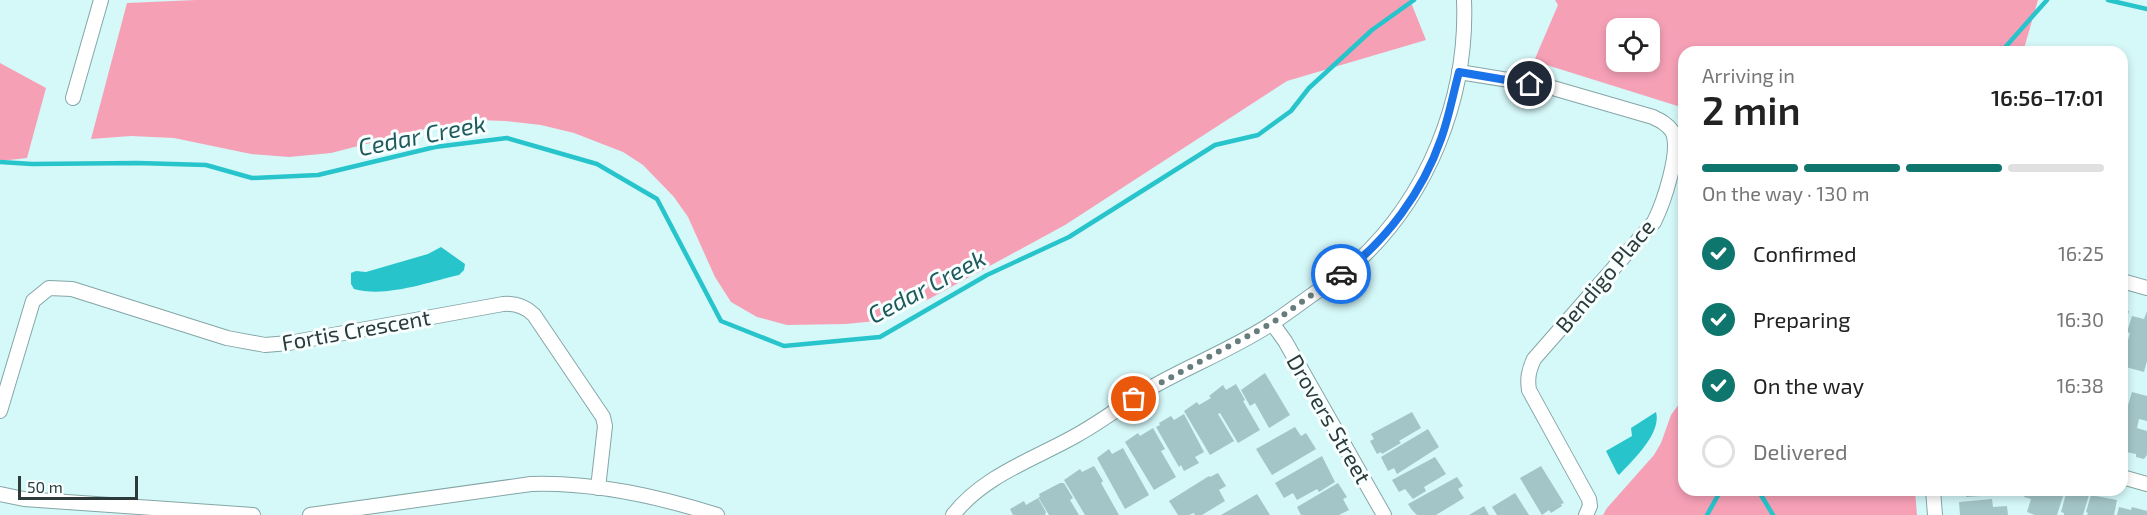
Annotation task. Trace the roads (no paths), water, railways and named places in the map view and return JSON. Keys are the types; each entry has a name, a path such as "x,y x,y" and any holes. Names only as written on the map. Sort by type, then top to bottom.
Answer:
{"street":[{"path":"73,98 101,0"},
{"path":"953,515 962,504 989,482 1078,434 1153,387 1272,323 1354,265 1411,200 1441,139 1459,72 1464,2"},
{"name":"Bendigo Place","path":"1459,72 1546,86 1653,117 1666,124 1675,139 1676,151 1654,222 1534,359 1529,370 1528,390 1590,499 1586,515"},
{"path":"2128,283 2147,288"},
{"name":"Fortis Crescent","path":"0,411 33,301 50,288 72,289 227,338 265,345 288,343 514,303 528,309 534,315 603,417 605,426 598,488"},
{"name":"Drovers Street","path":"1272,323 1285,341 1384,515"},
{"path":"2128,479 2147,484"},
{"path":"310,515 550,483 647,495 717,515"},
{"path":"0,494 24,499 253,515"},
{"path":"1933,496 1935,515"}],"water":[{"path":"441,247 465,264 464,270 459,275 380,292 354,289 351,284 351,273 366,272 428,254"},
{"path":"1656,412 1657,420 1651,437 1619,475 1606,451 1632,436 1631,428"}],"waterway":[{"name":"Cedar Creek","path":"0,162 206,165 252,178 318,175 435,147 507,138 597,164 657,199 721,321 784,346 880,337 987,275 1069,237 1215,145 1258,135 1291,111 1309,88 1372,30 1414,0"},
{"path":"2006,46 2047,0"},
{"name":"Cedar Creek","path":"2108,0 2147,9"},
{"path":"1707,515 1718,496"},
{"path":"1762,496 1773,515"}]}
